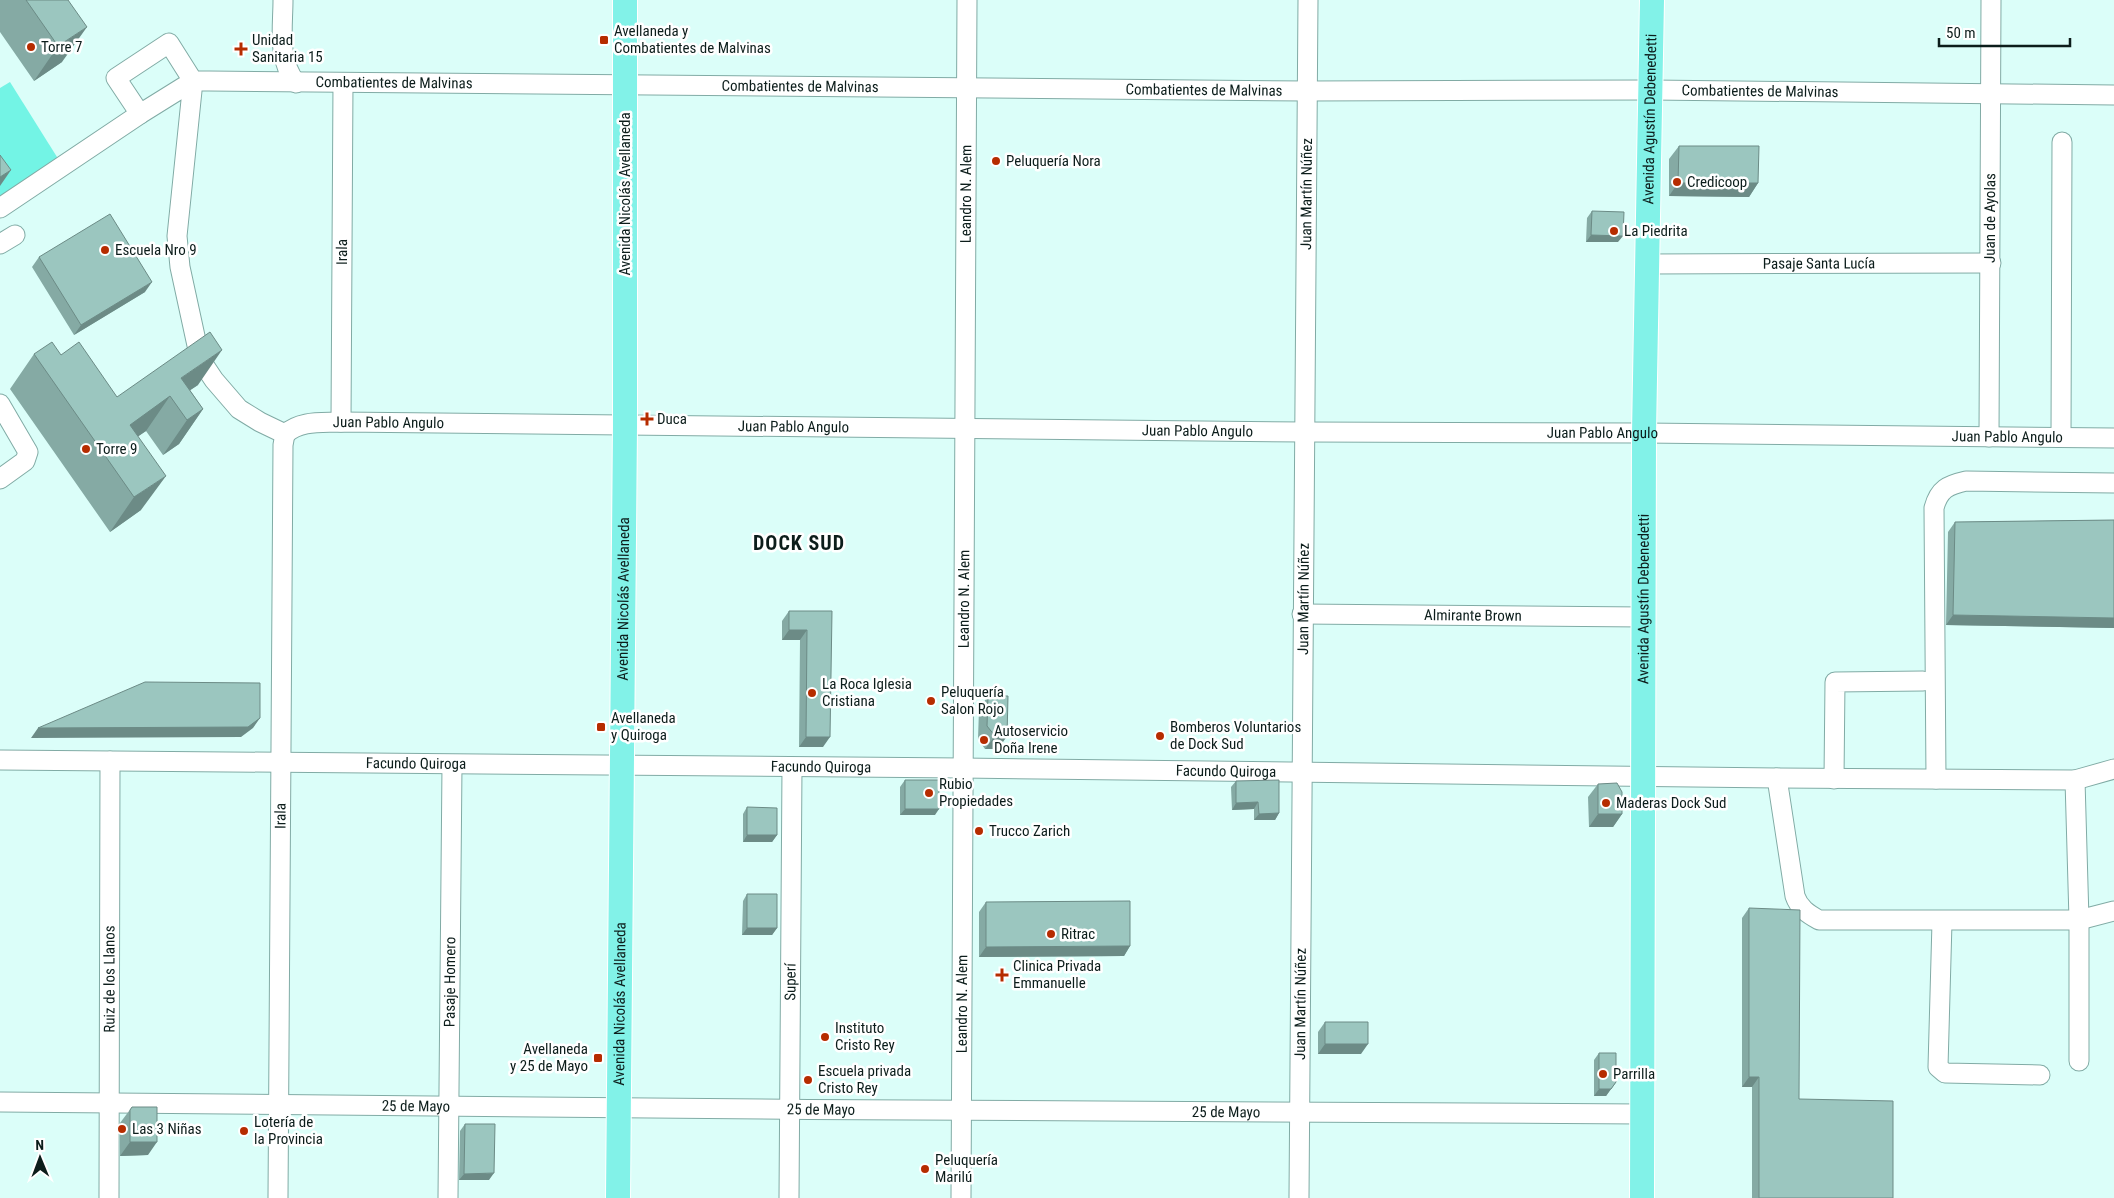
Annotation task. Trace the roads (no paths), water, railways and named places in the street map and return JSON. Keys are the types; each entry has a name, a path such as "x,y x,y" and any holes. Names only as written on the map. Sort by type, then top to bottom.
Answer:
{"main road":[{"name":"Avenida Nicolás Avellaneda","path":"618,1198 625,426 625,0"},
{"name":"Avenida Agustín Debenedetti","path":"1642,1198 1644,433 1652,90 1652,0"}],"street":[{"path":"283,0 284,57 289,74 296,82"},
{"name":"Leandro N. Alem","path":"961,1198 967,0"},
{"name":"Juan Martín Núñez","path":"1299,1198 1308,0"},
{"name":"Juan de Ayolas","path":"1989,437 1991,0"},
{"path":"140,114 116,78 169,43 193,81 177,236 180,267 198,350 204,365 214,380 239,408 260,422 285,434"},
{"path":"0,208 140,114 193,81"},
{"name":"Combatientes de Malvinas","path":"193,81 1307,91 1652,90 2114,95"},
{"name":"Irala","path":"341,422 343,83"},
{"path":"2061,437 2062,142"},
{"name":"Pasaje Santa Lucía","path":"1647,264 1991,263"},
{"path":"0,404 28,452 25,461 0,479"},
{"name":"Juan Pablo Angulo","path":"285,434 300,424 341,422 2114,438"},
{"name":"Irala","path":"278,1198 283,445 285,434"},
{"path":"1936,779 1934,508 1937,496 1954,484 1966,481 2114,483"},
{"name":"Almirante Brown","path":"1302,614 1644,616"},
{"path":"1834,778 1835,682 1923,681"},
{"name":"Facundo Quiroga","path":"0,760 2075,780 2114,769"},
{"name":"Ruiz de los Llanos","path":"109,1198 110,761"},
{"name":"Pasaje Homero","path":"448,1198 452,765"},
{"name":"Superí","path":"789,1198 792,767"},
{"path":"1777,778 1797,903 1819,920 1942,922 2079,920 2114,911"},
{"path":"2075,780 2079,920 2079,1061"},
{"path":"1942,922 1938,1067 1945,1072 2040,1075"},
{"name":"25 de Mayo","path":"0,1102 448,1108 618,1107 1642,1114"}],"place":[{"name":"Avellaneda y Combatientes de Malvinas","path":"604,40"},
{"name":"Torre 7","path":"31,47"},
{"name":"Unidad Sanitaria 15","path":"241,49"},
{"name":"Peluquería Nora","path":"996,161"},
{"name":"Credicoop","path":"1677,182"},
{"name":"La Piedrita","path":"1614,231"},
{"name":"Escuela Nro 9","path":"105,250"},
{"name":"Duca","path":"647,419"},
{"name":"Torre 9","path":"86,449"},
{"name":"La Roca Iglesia Cristiana","path":"812,693"},
{"name":"Peluquería Salon Rojo","path":"931,701"},
{"name":"Avellaneda y Quiroga","path":"601,727"},
{"name":"Bomberos Voluntarios de Dock Sud","path":"1160,736"},
{"name":"Autoservicio Doña Irene","path":"984,740"},
{"name":"Rubio Propiedades","path":"929,793"},
{"name":"Maderas Dock Sud","path":"1606,803"},
{"name":"Trucco Zarich","path":"979,831"},
{"name":"Ritrac","path":"1051,934"},
{"name":"Clinica Privada Emmanuelle","path":"1002,975"},
{"name":"Instituto Cristo Rey","path":"825,1037"},
{"name":"Avellaneda y 25 de Mayo","path":"598,1058"},
{"name":"Parrilla","path":"1603,1074"},
{"name":"Escuela privada Cristo Rey","path":"808,1080"},
{"name":"Las 3 Niñas","path":"122,1129"},
{"name":"Lotería de la Provincia","path":"244,1131"},
{"name":"Peluquería Marilú","path":"925,1169"}],"district":[{"name":"DOCK SUD","path":"799,543"}]}
